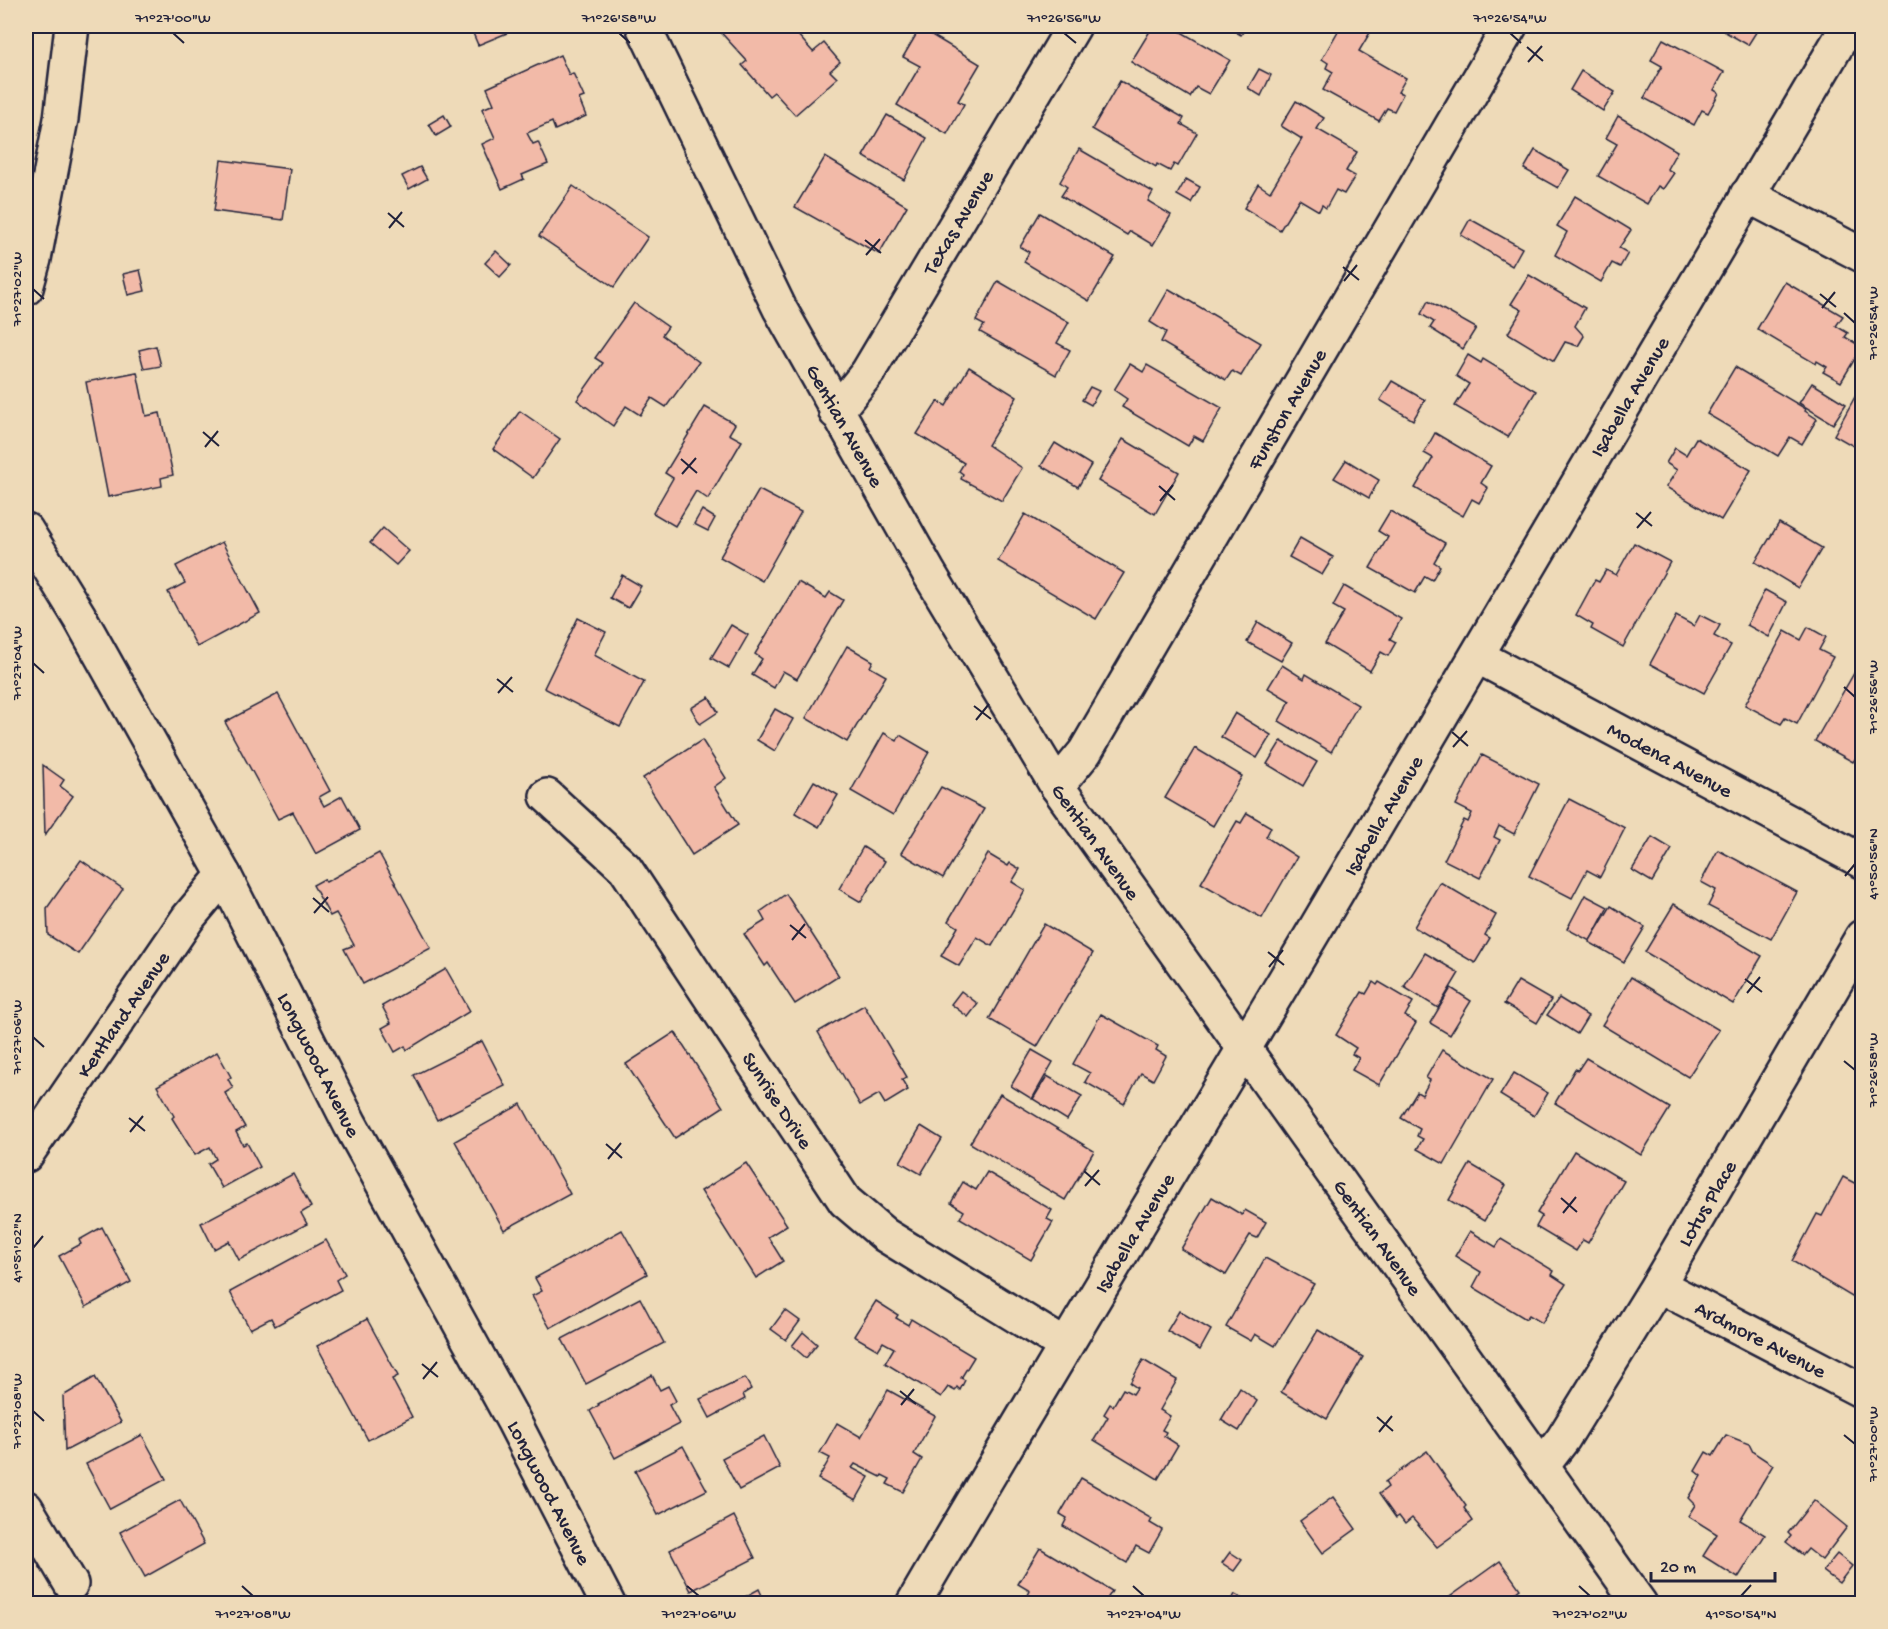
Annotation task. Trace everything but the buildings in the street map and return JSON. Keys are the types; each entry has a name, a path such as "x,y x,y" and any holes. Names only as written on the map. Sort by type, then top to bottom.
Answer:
{"street":[{"path":"26,288 34,260 62,119 72,26"},
{"name":"Gentian Avenue","path":"643,26 780,309 836,412 1057,786 1146,914 1245,1048 1640,1604"},
{"name":"Texas Avenue","path":"836,412 868,372 1074,26"},
{"name":"Funston Avenue","path":"1057,786 1085,752 1510,26"},
{"name":"Isabella Avenue","path":"913,1604 1064,1345 1245,1048 1477,657 1848,26"},
{"path":"1747,195 1863,255"},
{"name":"Longwood Avenue","path":"26,530 79,616 224,875 350,1124 513,1420 608,1604"},
{"name":"Modena Avenue","path":"1477,657 1863,861"},
{"name":"Sunrise Drive","path":"547,796 625,868 845,1201 885,1234 1064,1345"},
{"name":"Kentland Avenue","path":"26,1155 188,918 224,875"},
{"name":"Lotus Place","path":"1543,1465 1563,1439 1658,1285 1863,937"},
{"name":"Ardmore Avenue","path":"1658,1285 1863,1391"},
{"path":"26,1508 71,1584"}]}
